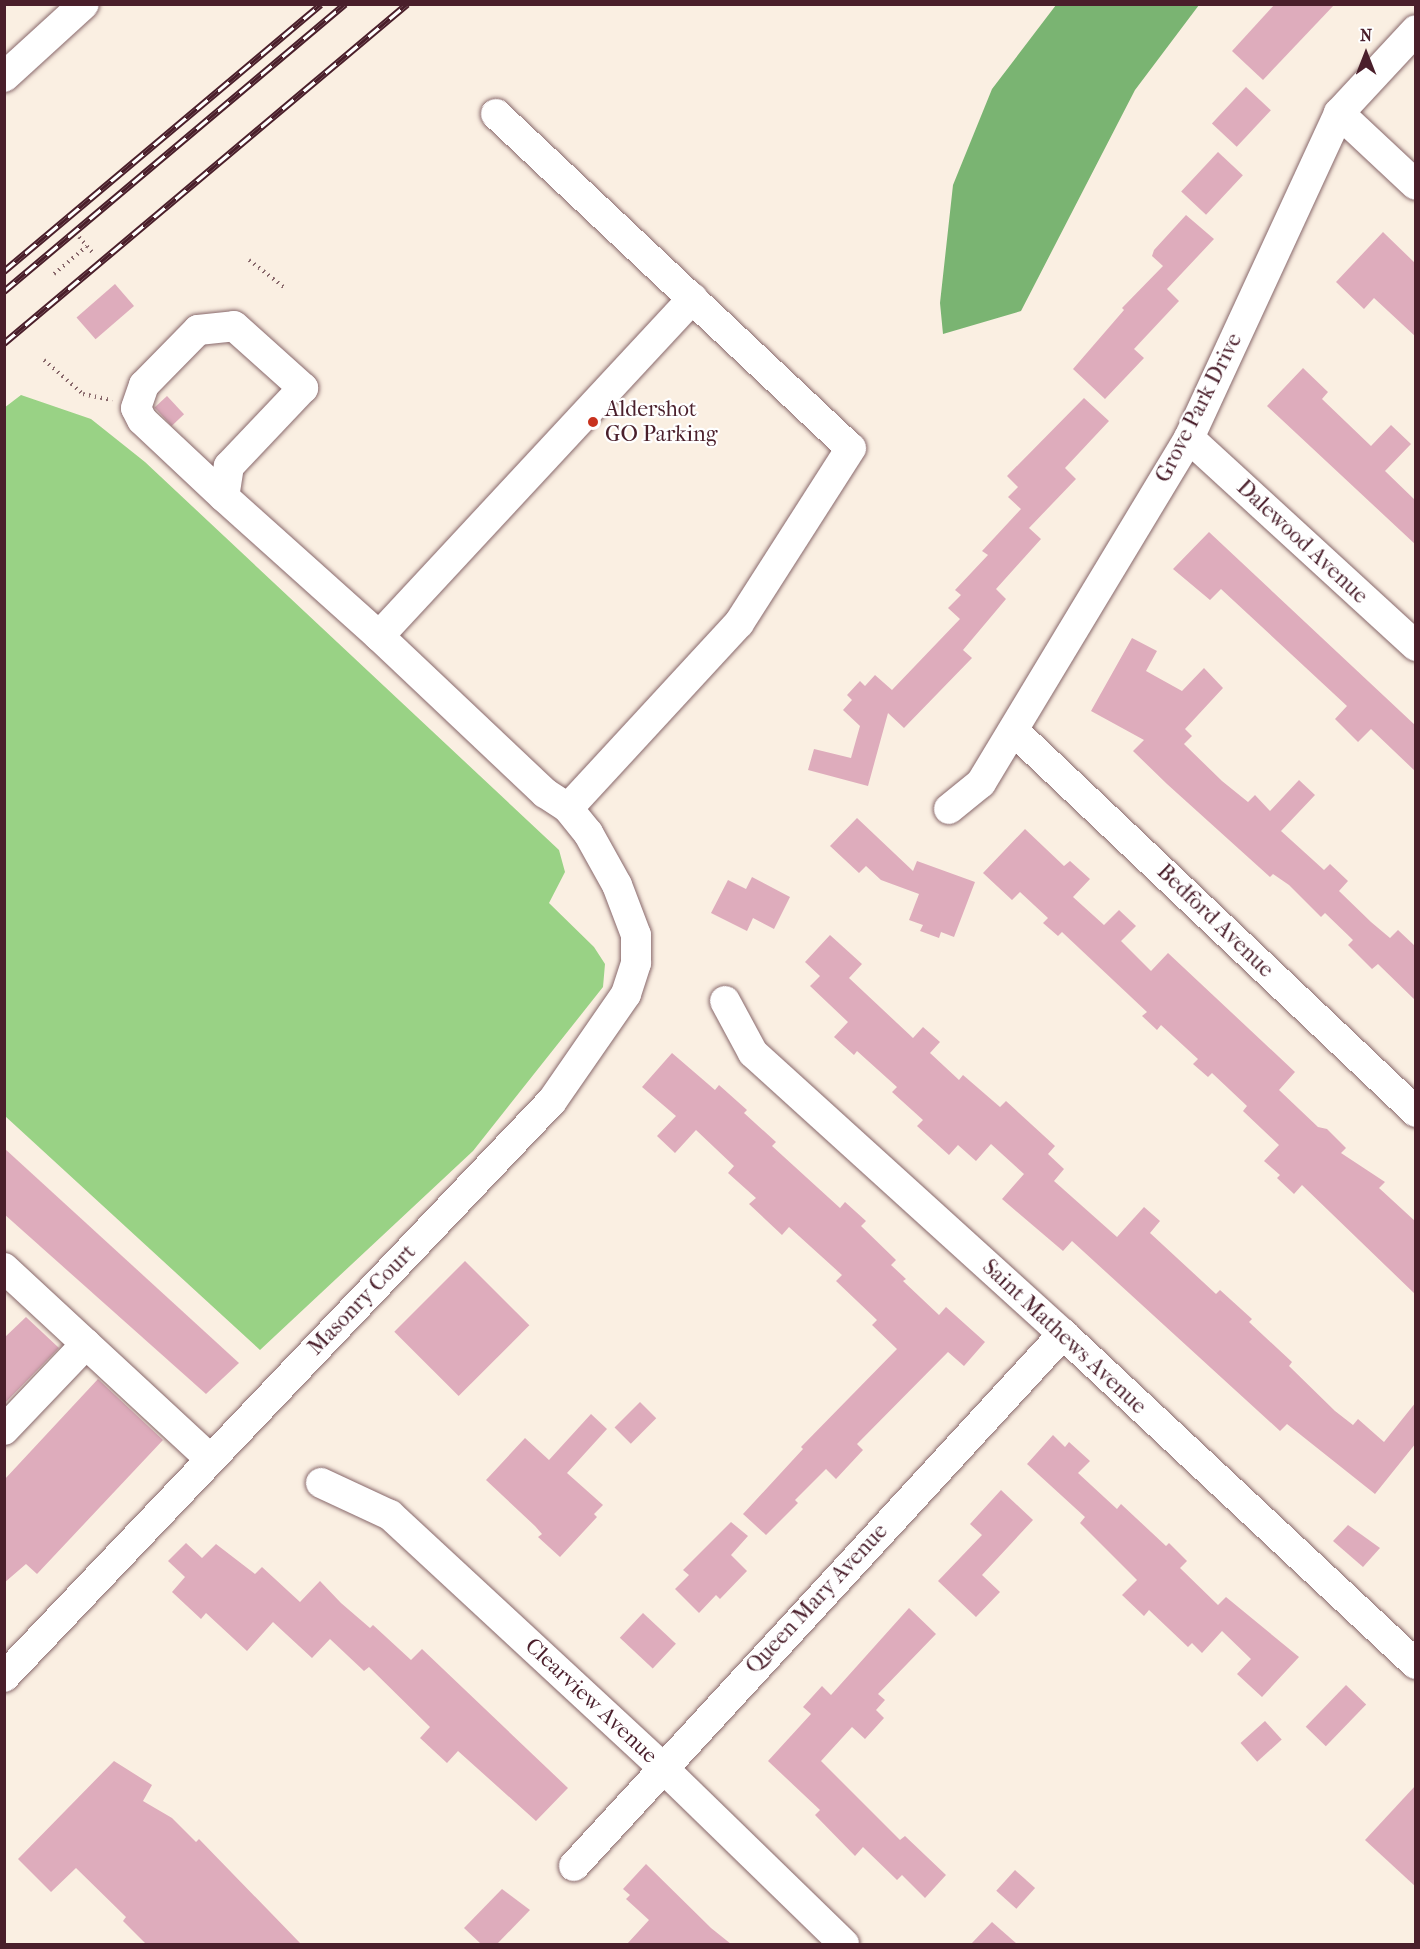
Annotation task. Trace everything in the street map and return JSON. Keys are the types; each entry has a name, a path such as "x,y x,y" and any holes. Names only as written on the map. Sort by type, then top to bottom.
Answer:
{"street":[{"path":"4,77 84,4"},
{"name":"Grove Park Drive","path":"949,809 981,783 1189,438 1339,113 1416,30"},
{"path":"1339,113 1416,185"},
{"path":"496,114 851,448 739,623 568,808"},
{"path":"379,636 693,298"},
{"name":"Masonry Court","path":"4,1677 552,1101 626,994 636,963 636,935 617,885 588,833 568,808 545,793 379,636 224,497 142,420 136,408 144,385 198,330 234,326 303,388 229,466 224,497"},
{"name":"Dalewood Avenue","path":"1189,438 1416,645"},
{"name":"Bedford Avenue","path":"1014,731 1416,1112"},
{"name":"Saint Mathews Avenue","path":"725,1002 753,1053 1063,1334 1416,1664"},
{"path":"10,1284 86,1344 210,1459"},
{"name":"Queen Mary Avenue","path":"574,1866 662,1767 1063,1334"},
{"path":"4,1430 86,1344"},
{"name":"Clearview Avenue","path":"321,1483 390,1515 662,1767 844,1944"}],"path":[{"path":"79,237 94,254"},
{"path":"54,274 87,246"},
{"path":"249,260 285,288"},
{"path":"44,360 82,394 116,401"}],"green space":[{"path":"1056,5 1199,5 1135,90 1021,311 943,334 940,303 953,185 992,89"},
{"path":"21,395 91,419 145,462 559,850 565,872 549,903 594,947 605,964 603,987 473,1151 260,1350 5,1116 4,408"}],"building":[{"path":"1275,4 1335,4 1263,80 1232,51"},
{"path":"1246,87 1271,110 1237,147 1212,124"},
{"path":"1218,152 1243,175 1206,215 1181,191"},
{"path":"1186,215 1214,239 1167,289 1179,301 1134,349 1144,358 1105,399 1073,369 1124,310 1122,308 1163,266 1152,256 1154,250"},
{"path":"1383,232 1416,264 1416,337 1374,298 1364,309 1336,282"},
{"path":"115,284 134,306 96,339 77,317"},
{"path":"1303,368 1328,392 1322,399 1371,446 1391,425 1411,444 1385,471 1416,501 1416,545 1267,406"},
{"path":"167,396 184,414 172,426 155,408"},
{"path":"1084,398 1109,421 1065,468 1076,479 1029,528 1041,539 996,589 1006,599 963,650 972,658 904,728 888,713 868,786 808,770 814,749 851,758 860,726 843,710 852,700 847,695 860,681 865,686 875,675 892,690 960,619 948,608 961,595 955,590 988,555 982,551 1021,509 1008,497 1018,487 1007,476"},
{"path":"1209,532 1416,726 1416,772 1371,729 1358,742 1335,719 1347,706 1221,589 1210,600 1173,569"},
{"path":"1132,638 1157,651 1146,671 1182,691 1204,668 1223,688 1185,729 1192,736 1184,744 1222,781 1248,802 1255,795 1270,811 1299,780 1315,795 1281,831 1324,870 1330,864 1348,881 1339,891 1371,922 1390,938 1398,930 1416,947 1416,1001 1378,964 1372,969 1348,945 1353,940 1325,913 1321,917 1289,885 1273,874 1270,877 1167,784 1133,751 1144,740 1091,711"},
{"path":"857,818 913,871 917,861 975,882 954,937 941,932 939,938 920,931 923,925 909,920 919,894 881,880 866,866 859,873 830,846"},
{"path":"1025,829 1064,866 1070,861 1090,879 1073,897 1104,925 1119,910 1136,926 1121,941 1151,971 1168,953 1295,1072 1279,1090 1318,1127 1327,1129 1346,1148 1341,1153 1385,1182 1379,1188 1416,1222 1416,1295 1302,1185 1294,1194 1277,1178 1280,1175 1264,1161 1279,1145 1243,1111 1247,1106 1212,1073 1208,1077 1193,1064 1198,1059 1161,1025 1157,1030 1142,1016 1147,1012 1062,932 1058,936 1043,923 1048,918 1020,892 1012,900 983,873"},
{"path":"752,877 790,897 774,929 753,918 747,931 711,913 728,880 746,889"},
{"path":"830,935 862,964 849,978 913,1038 923,1027 940,1042 930,1053 959,1080 963,1075 1000,1107 1006,1101 1055,1146 1048,1154 1064,1169 1054,1181 1117,1237 1144,1207 1160,1221 1150,1233 1216,1294 1220,1290 1252,1319 1249,1322 1292,1362 1289,1366 1335,1411 1353,1425 1358,1419 1384,1442 1416,1402 1416,1443 1375,1494 1287,1424 1280,1431 1072,1241 1063,1251 1002,1199 1024,1174 991,1144 976,1161 958,1145 949,1155 917,1126 923,1120 892,1092 897,1087 857,1051 854,1055 834,1037 848,1022 810,986 820,976 805,962"},
{"path":"672,1053 715,1090 719,1085 747,1110 744,1113 776,1142 772,1146 840,1208 845,1202 866,1221 861,1226 896,1260 891,1265 906,1279 903,1281 939,1315 946,1307 985,1342 964,1366 948,1352 857,1444 863,1450 836,1479 826,1469 795,1500 798,1503 766,1535 743,1514 803,1449 801,1447 897,1349 872,1325 877,1320 836,1281 842,1275 789,1227 782,1235 749,1204 756,1198 728,1173 734,1166 696,1130 675,1153 657,1136 676,1116 642,1087"},
{"path":"4,1148 239,1363 206,1394 4,1214"},
{"path":"465,1261 529,1325 459,1396 394,1332"},
{"path":"26,1317 59,1348 4,1404 4,1338"},
{"path":"98,1379 163,1440 37,1574 26,1564 4,1583 4,1480"},
{"path":"640,1402 656,1418 631,1444 615,1427"},
{"path":"591,1414 607,1429 567,1473 603,1505 594,1514 597,1517 560,1557 538,1537 542,1534 535,1526 486,1480 525,1438 549,1460"},
{"path":"1053,1435 1065,1447 1069,1442 1090,1461 1078,1473 1117,1509 1121,1504 1166,1546 1169,1543 1187,1561 1180,1568 1218,1605 1226,1597 1299,1657 1262,1697 1237,1674 1251,1659 1222,1631 1202,1653 1192,1643 1188,1647 1149,1610 1144,1616 1122,1595 1137,1580 1080,1523 1085,1517 1027,1464"},
{"path":"1001,1490 1033,1520 982,1575 1000,1592 976,1617 938,1581 982,1535 970,1524"},
{"path":"731,1522 748,1536 731,1555 747,1571 720,1599 716,1595 699,1613 675,1589 689,1575 683,1570"},
{"path":"1348,1525 1380,1548 1363,1567 1333,1541"},
{"path":"186,1543 202,1558 216,1544 255,1574 262,1567 300,1602 320,1581 341,1603 370,1628 373,1625 411,1660 422,1649 568,1788 536,1821 458,1751 447,1763 420,1738 430,1727 369,1667 364,1671 330,1639 312,1658 273,1622 247,1651 206,1613 201,1619 172,1592 185,1577 168,1561"},
{"path":"909,1608 936,1634 878,1694 885,1700 876,1710 884,1718 865,1739 852,1727 821,1761 900,1840 905,1836 946,1875 925,1898 902,1875 897,1880 863,1847 855,1856 815,1815 820,1810 768,1761 811,1714 803,1707 822,1686 831,1695"},
{"path":"643,1613 676,1644 653,1669 620,1638"},
{"path":"1346,1685 1366,1704 1326,1746 1306,1727"},
{"path":"1265,1721 1282,1740 1257,1762 1240,1743"},
{"path":"114,1761 152,1785 143,1801 172,1818 196,1842 199,1839 301,1944 146,1944 123,1921 126,1917 76,1868 51,1892 18,1859"},
{"path":"1416,1785 1416,1887 1365,1840"},
{"path":"646,1864 711,1928 731,1944 627,1944 649,1920 626,1899 630,1895 623,1889"},
{"path":"1015,1870 1035,1888 1016,1909 996,1891"},
{"path":"502,1889 530,1910 497,1944 481,1944 464,1928"},
{"path":"992,1922 1017,1944 971,1944"}],"railway":[{"path":"4,271 321,4"},
{"path":"4,291 345,4"},
{"path":"4,343 407,4"}],"place":[{"name":"Aldershot GO Parking","path":"593,422"}]}
